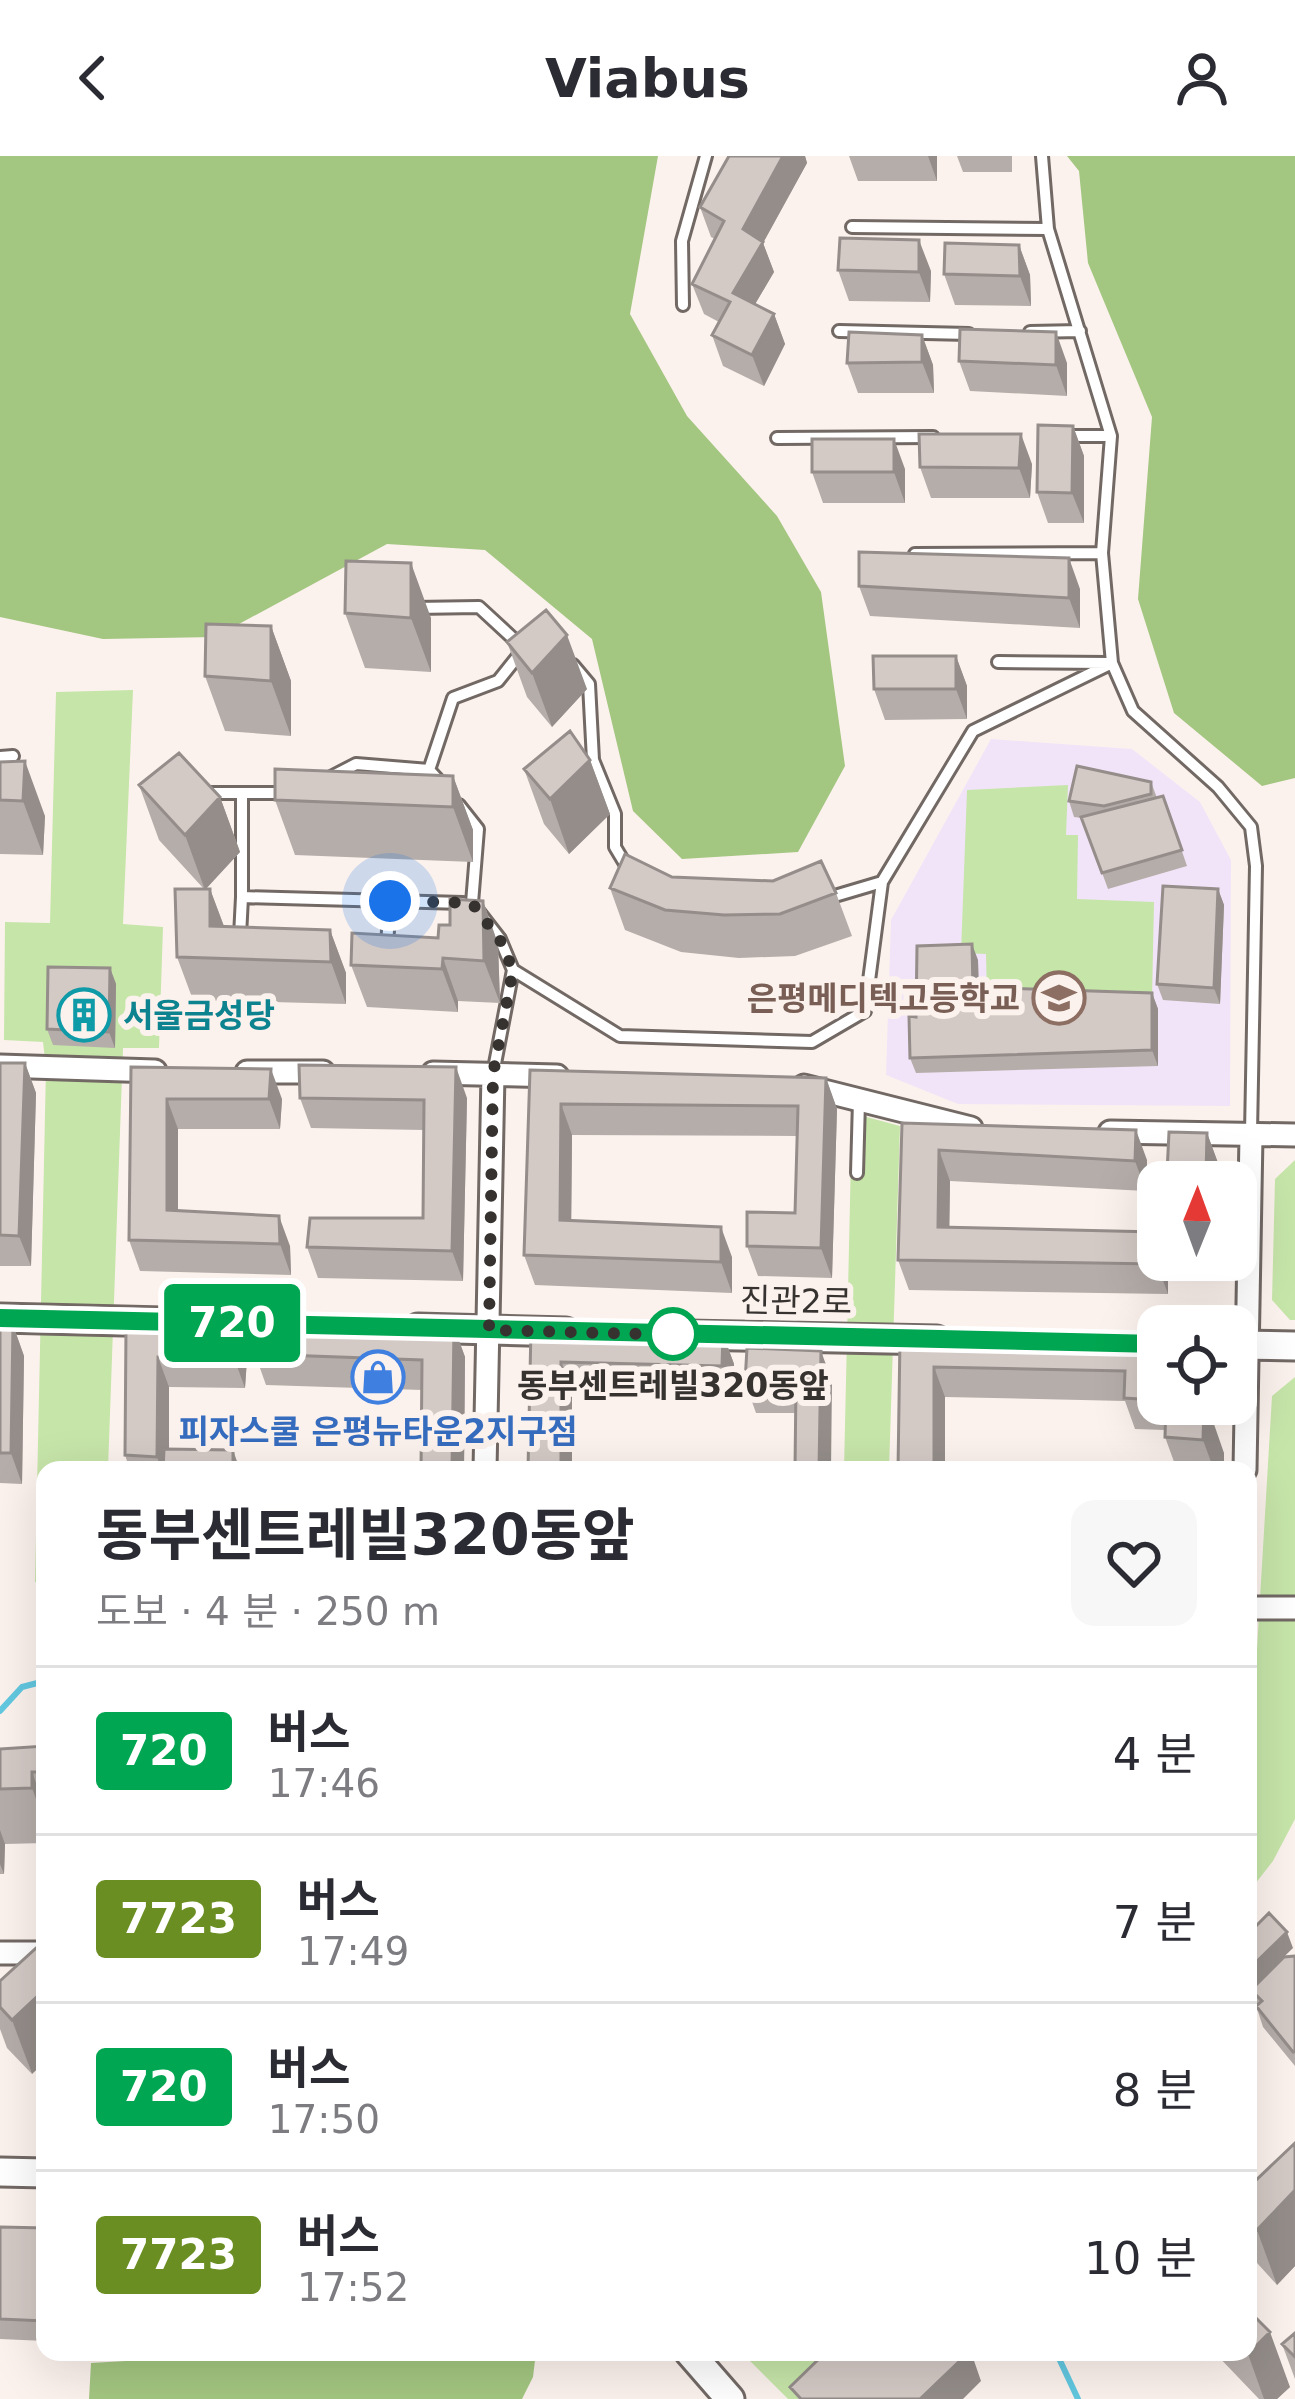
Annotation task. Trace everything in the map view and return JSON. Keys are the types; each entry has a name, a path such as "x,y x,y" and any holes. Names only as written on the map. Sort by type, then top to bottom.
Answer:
{"street":[{"path":"0,1066 175,1071"},
{"path":"218,1072 350,1072"},
{"path":"421,1073 574,1076"},
{"path":"485,1461 489,1330 480,1158 493,1074"},
{"path":"773,1083 859,1097 955,1126 988,1129"},
{"path":"1097,1132 1295,1135"},
{"path":"1244,1305 1251,1136"},
{"path":"0,1318 329,1326"},
{"path":"400,1328 592,1333"},
{"name":"진관2로","path":"659,1334 961,1341"},
{"path":"1257,1345 1295,1346"},
{"path":"1244,1425 1245,1461"},
{"path":"1257,1608 1295,1608"},
{"path":"0,1953 36,1953"},
{"path":"0,2172 36,2173"},
{"path":"703,2361 730,2399"}],"lane":[{"path":"683,305 682,241 706,156"},
{"path":"1042,156 1048,229 1111,436 1102,553 1112,663 1133,711 1218,788 1251,827 1256,866 1251,1136"},
{"path":"852,227 1048,229"},
{"path":"839,331 973,334"},
{"path":"1016,333 1080,331"},
{"path":"1063,436 1111,436"},
{"path":"778,438 944,437"},
{"path":"915,554 1102,553"},
{"path":"399,608 479,607 524,649 545,652"},
{"path":"429,770 453,698 498,681 524,649"},
{"path":"565,656 589,684 592,760 615,814 615,847 635,880"},
{"path":"998,662 1112,663"},
{"path":"513,970 620,1036 812,1042 865,1010 882,882 973,730 1112,663"},
{"path":"319,783 356,764 429,770 478,829 472,903 500,940 513,970 493,1074"},
{"path":"199,793 300,793"},
{"path":"239,950 242,794"},
{"path":"806,904 882,882"},
{"path":"242,897 472,903"},
{"path":"366,952 387,953 390,901"},
{"path":"857,1173 859,1097"}],"shaded area":[{"name":"은평메디텍고등학교","path":"991,739 1132,749 1200,802 1231,860 1230,1106 958,1104 886,1075 891,920"}],"green space":[{"path":"0,156 658,156 630,314 687,416 777,516 821,592 845,766 798,852 682,859 633,811 592,639 485,550 387,544 215,637 103,639 0,617"},
{"path":"1067,156 1295,156 1295,778 1262,786 1174,713 1138,599 1152,417 1088,263 1079,171"},
{"path":"133,690 123,924 163,927 159,1048 123,1048 108,1461 38,1461 46,1068 43,1042 4,1040 5,922 50,923 56,692"},
{"path":"1068,785 1066,835 1078,835 1077,899 1154,902 1152,999 987,998 986,954 961,953 967,790"},
{"path":"852,1113 900,1126 889,1461 844,1461"},
{"path":"1295,1160 1295,1320 1290,1320 1272,1300 1275,1179"},
{"path":"1295,1377 1295,1819 1257,1881 1257,1649 1272,1396"},
{"path":"535,2361 522,2399 89,2399 91,2363"},
{"path":"750,2361 841,2361 805,2399 788,2399"}],"building":[{"path":"729,156 783,156 743,229 763,242 733,293 774,314 752,355 712,335 730,302 692,284 724,221 700,207"},
{"path":"840,238 919,240 919,272 838,270"},
{"path":"945,243 1019,245 1020,276 944,274"},
{"path":"960,329 1056,332 1056,365 959,361"},
{"path":"849,332 922,335 922,362 847,363"},
{"path":"1038,425 1073,426 1072,493 1037,492"},
{"path":"919,434 1021,434 1019,468 920,467"},
{"path":"812,439 894,439 894,472 812,472"},
{"path":"859,552 1069,558 1069,598 859,586"},
{"path":"346,561 411,563 411,618 345,613"},
{"path":"546,610 567,635 532,673 507,642"},
{"path":"206,624 271,626 271,681 205,676"},
{"path":"873,656 956,656 956,689 874,689"},
{"path":"570,731 590,760 550,799 524,769"},
{"path":"179,753 220,797 185,835 139,785"},
{"path":"25,761 23,801 0,800 0,762"},
{"path":"1077,766 1151,782 1151,794 1104,806 1069,801"},
{"path":"275,769 453,776 453,807 275,800"},
{"path":"1163,796 1182,850 1102,873 1081,817"},
{"path":"625,854 672,877 773,881 821,861 836,893 780,914 665,910 610,888"},
{"path":"1163,886 1218,889 1214,988 1157,984"},
{"path":"175,889 210,889 210,926 330,930 331,962 177,957"},
{"path":"450,899 483,901 484,961 443,958 442,969 351,965 352,933 438,938 439,925 450,925"},
{"path":"972,944 973,990 1152,993 1152,1050 910,1058 909,1016 916,1017 917,946"},
{"name":"서울금성당","path":"48,967 110,968 109,1032 47,1029"},
{"path":"0,1063 25,1063 19,1236 0,1235"},
{"path":"299,1065 456,1067 452,1251 307,1247 310,1218 423,1218 424,1100 300,1098"},
{"path":"131,1067 271,1069 269,1099 167,1099 167,1210 279,1216 280,1244 129,1240"},
{"path":"530,1070 826,1078 821,1248 747,1246 747,1212 795,1213 798,1106 561,1104 560,1220 721,1227 721,1262 524,1255"},
{"path":"902,1123 1136,1130 1135,1161 939,1150 938,1227 1137,1232 1137,1264 898,1260"},
{"path":"1169,1132 1207,1133 1206,1161 1168,1161"},
{"path":"257,1323 454,1327 452,1461 421,1461 422,1360 255,1354"},
{"path":"0,1325 13,1325 11,1453 0,1453"},
{"path":"531,1327 723,1334 722,1366 561,1362 561,1461 528,1461"},
{"path":"126,1328 235,1328 234,1358 158,1357 157,1457 125,1455"},
{"path":"900,1337 1137,1341 1137,1399 1124,1398 1125,1371 934,1367 934,1461 898,1461"},
{"path":"747,1348 821,1351 819,1461 795,1461 796,1383 745,1382"},
{"path":"1165,1425 1203,1425 1203,1440 1165,1437"},
{"path":"164,1449 233,1450 233,1461 163,1461"},
{"path":"36,1747 32,1788 0,1789 0,1749"},
{"path":"1269,1913 1287,1932 1257,1961 1257,1925"},
{"path":"36,1948 36,1997 12,2020 0,2007 0,1981"},
{"path":"1295,1956 1295,2052 1257,2007 1262,2001 1257,1984 1284,1957"},
{"path":"1295,2143 1295,2190 1257,2230 1257,2179"},
{"path":"0,2227 36,2228 36,2321 0,2319"},
{"path":"1257,2319 1270,2332 1257,2345"},
{"path":"1295,2333 1295,2357 1282,2344"},
{"path":"817,2361 960,2361 920,2399 801,2399 790,2387"}],"waterway":[{"path":"0,1711 22,1687 36,1683"},
{"path":"1060,2361 1078,2399"}],"bus line":[{"name":"720","path":"0,1318 1137,1344"}],"place":[{"name":"은평메디텍고등학교","path":"1059,998"},
{"name":"서울금성당","path":"84,1015"},
{"name":"동부센트레빌320동앞","path":"673,1334"},
{"name":"피자스쿨 은평뉴타운2지구점","path":"378,1377"}],"route":[{"path":"390,901 472,903 500,940 513,970 493,1074 489,1330 681,1335 673,1334"}]}
